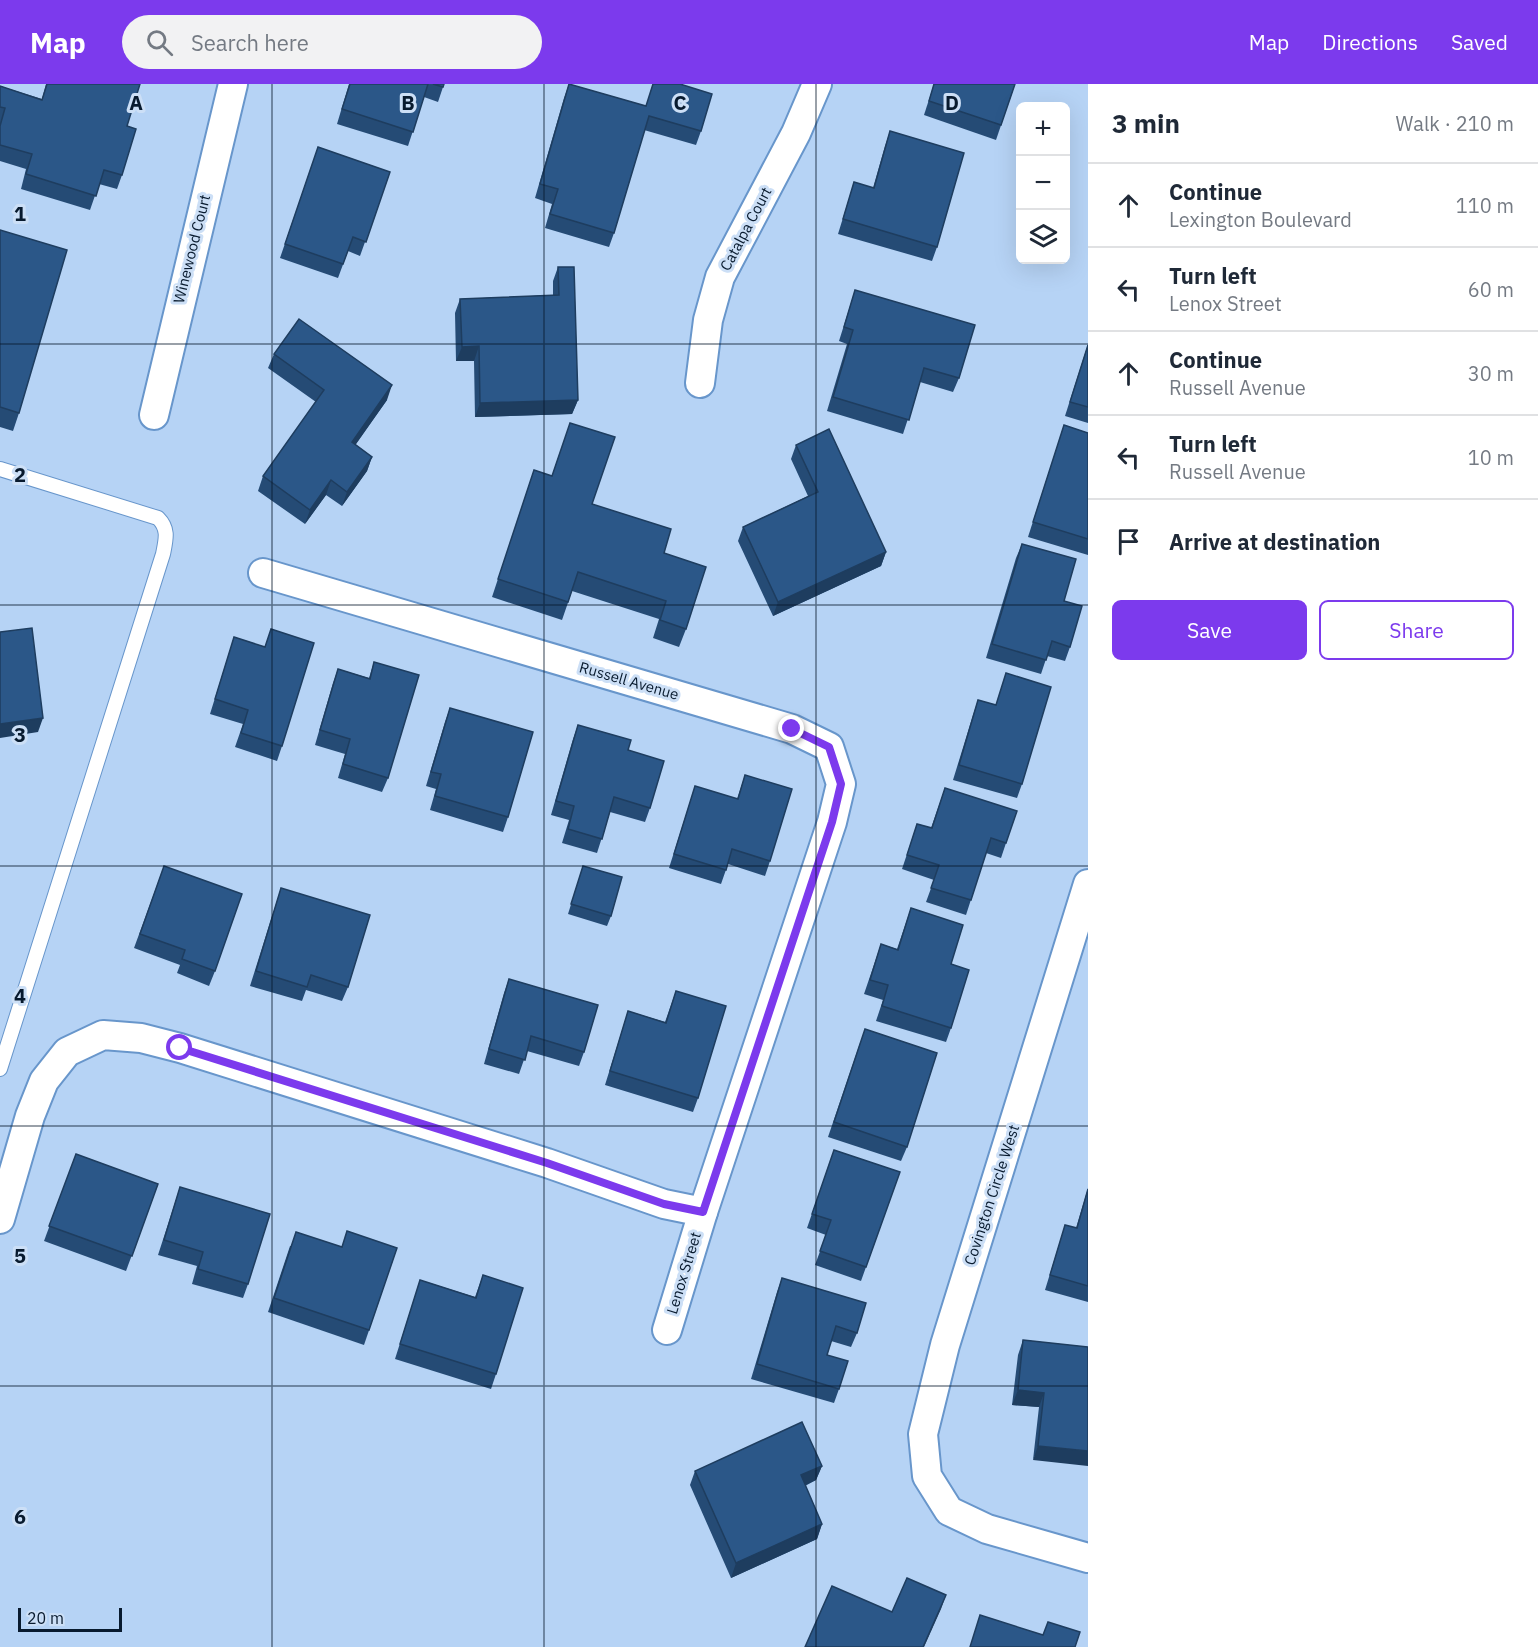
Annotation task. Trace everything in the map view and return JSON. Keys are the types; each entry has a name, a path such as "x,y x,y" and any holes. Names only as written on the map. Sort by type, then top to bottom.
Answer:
{"street":[{"name":"Winewood Court","path":"154,416 233,84"},
{"name":"Catalpa Court","path":"700,383 708,320 720,277 796,133 817,84"},
{"name":"Russell Avenue","path":"263,573 792,729 829,747 841,784 805,909"},
{"name":"Covington Circle West","path":"1088,884 931,1393 923,1434 927,1476 949,1511 987,1529 1088,1558"},
{"name":"Lenox Street","path":"667,1330 703,1212 805,909"},
{"path":"0,1219 30,1116 44,1081 67,1052 103,1035 141,1038 180,1048 536,1160 664,1204 703,1212"}],"lane":[{"path":"0,470 158,518 165,525 166,537 163,554 0,1069"}],"building":[{"path":"47,84 140,84 127,126 136,129 122,175 104,170 96,196 26,174 32,154 0,145 0,126 5,108 0,107 0,86 42,100"},
{"path":"350,84 428,84 413,132 342,109"},
{"path":"569,84 646,106 653,84 680,84 712,94 701,131 649,116 614,233 550,214 558,189 540,184"},
{"path":"934,84 1015,84 1001,125 929,101"},
{"path":"890,131 964,153 937,247 843,219 854,182 874,188"},
{"path":"318,147 390,172 366,242 353,237 343,264 285,244"},
{"path":"0,230 67,250 19,413 0,407"},
{"path":"558,267 574,267 578,400 480,403 479,346 462,347 460,299 559,295"},
{"path":"855,290 975,325 959,378 924,368 909,420 833,397 853,330 844,327"},
{"path":"299,319 392,385 352,442 372,457 347,492 331,480 310,510 263,476 324,390 274,354"},
{"path":"1088,345 1088,407 1070,402"},
{"path":"570,423 615,437 592,504 671,529 664,553 706,567 686,629 660,620 666,601 578,572 568,602 498,579 534,470 552,476"},
{"path":"1064,425 1088,433 1088,539 1033,522"},
{"path":"829,429 886,552 778,602 743,527 818,492 796,445"},
{"path":"1022,544 1076,559 1064,601 1082,606 1070,647 1052,641 1046,660 992,644"},
{"path":"32,628 43,718 0,724 0,632"},
{"path":"271,629 314,643 282,746 241,733 248,710 215,699 234,637 265,647"},
{"path":"374,662 419,675 388,778 343,764 350,739 320,730 338,669 370,679"},
{"path":"1006,673 1051,687 1022,784 959,765 978,700 996,705"},
{"path":"450,708 533,732 508,817 435,796 441,774 431,772"},
{"path":"578,725 631,740 628,750 664,761 650,808 614,797 602,839 568,829 574,806 556,801"},
{"path":"745,775 792,789 770,861 732,849 726,870 674,854 695,786 738,799"},
{"path":"945,788 1017,811 1006,843 991,838 971,900 931,888 939,865 907,855 917,824 932,828"},
{"path":"164,866 242,894 215,971 182,959 185,950 140,934"},
{"path":"583,866 622,877 611,916 571,904"},
{"path":"281,888 370,915 348,987 311,975 307,987 256,971"},
{"path":"911,908 963,925 951,964 969,970 951,1028 882,1006 888,985 870,980 881,944 898,950"},
{"path":"509,979 598,1005 584,1052 531,1036 525,1060 489,1049"},
{"path":"676,991 726,1006 698,1098 610,1071 628,1011 666,1023"},
{"path":"865,1029 937,1053 907,1147 834,1122"},
{"path":"834,1150 900,1172 866,1267 820,1251 831,1220 812,1214"},
{"path":"76,1154 158,1184 132,1256 49,1226"},
{"path":"180,1187 270,1214 248,1284 198,1269 203,1252 164,1240"},
{"path":"1088,1189 1088,1286 1050,1275 1065,1225 1077,1228"},
{"path":"347,1231 397,1248 369,1330 274,1298 296,1232 342,1247"},
{"path":"483,1275 523,1288 496,1374 400,1344 420,1280 476,1298"},
{"path":"782,1278 866,1303 857,1333 836,1326 827,1355 848,1361 839,1389 757,1364"},
{"path":"1023,1340 1088,1347 1088,1451 1038,1446 1044,1393 1018,1390"},
{"path":"802,1422 822,1466 801,1475 822,1524 736,1563 695,1471"},
{"path":"907,1578 946,1595 923,1647 805,1647 832,1586 892,1612"},
{"path":"980,1615 1043,1635 1048,1622 1080,1632 1075,1647 970,1647"}],"route":[{"path":"180,1048 547,1163 664,1204 703,1212 805,909 832,822 841,784 829,747 792,729"}]}
